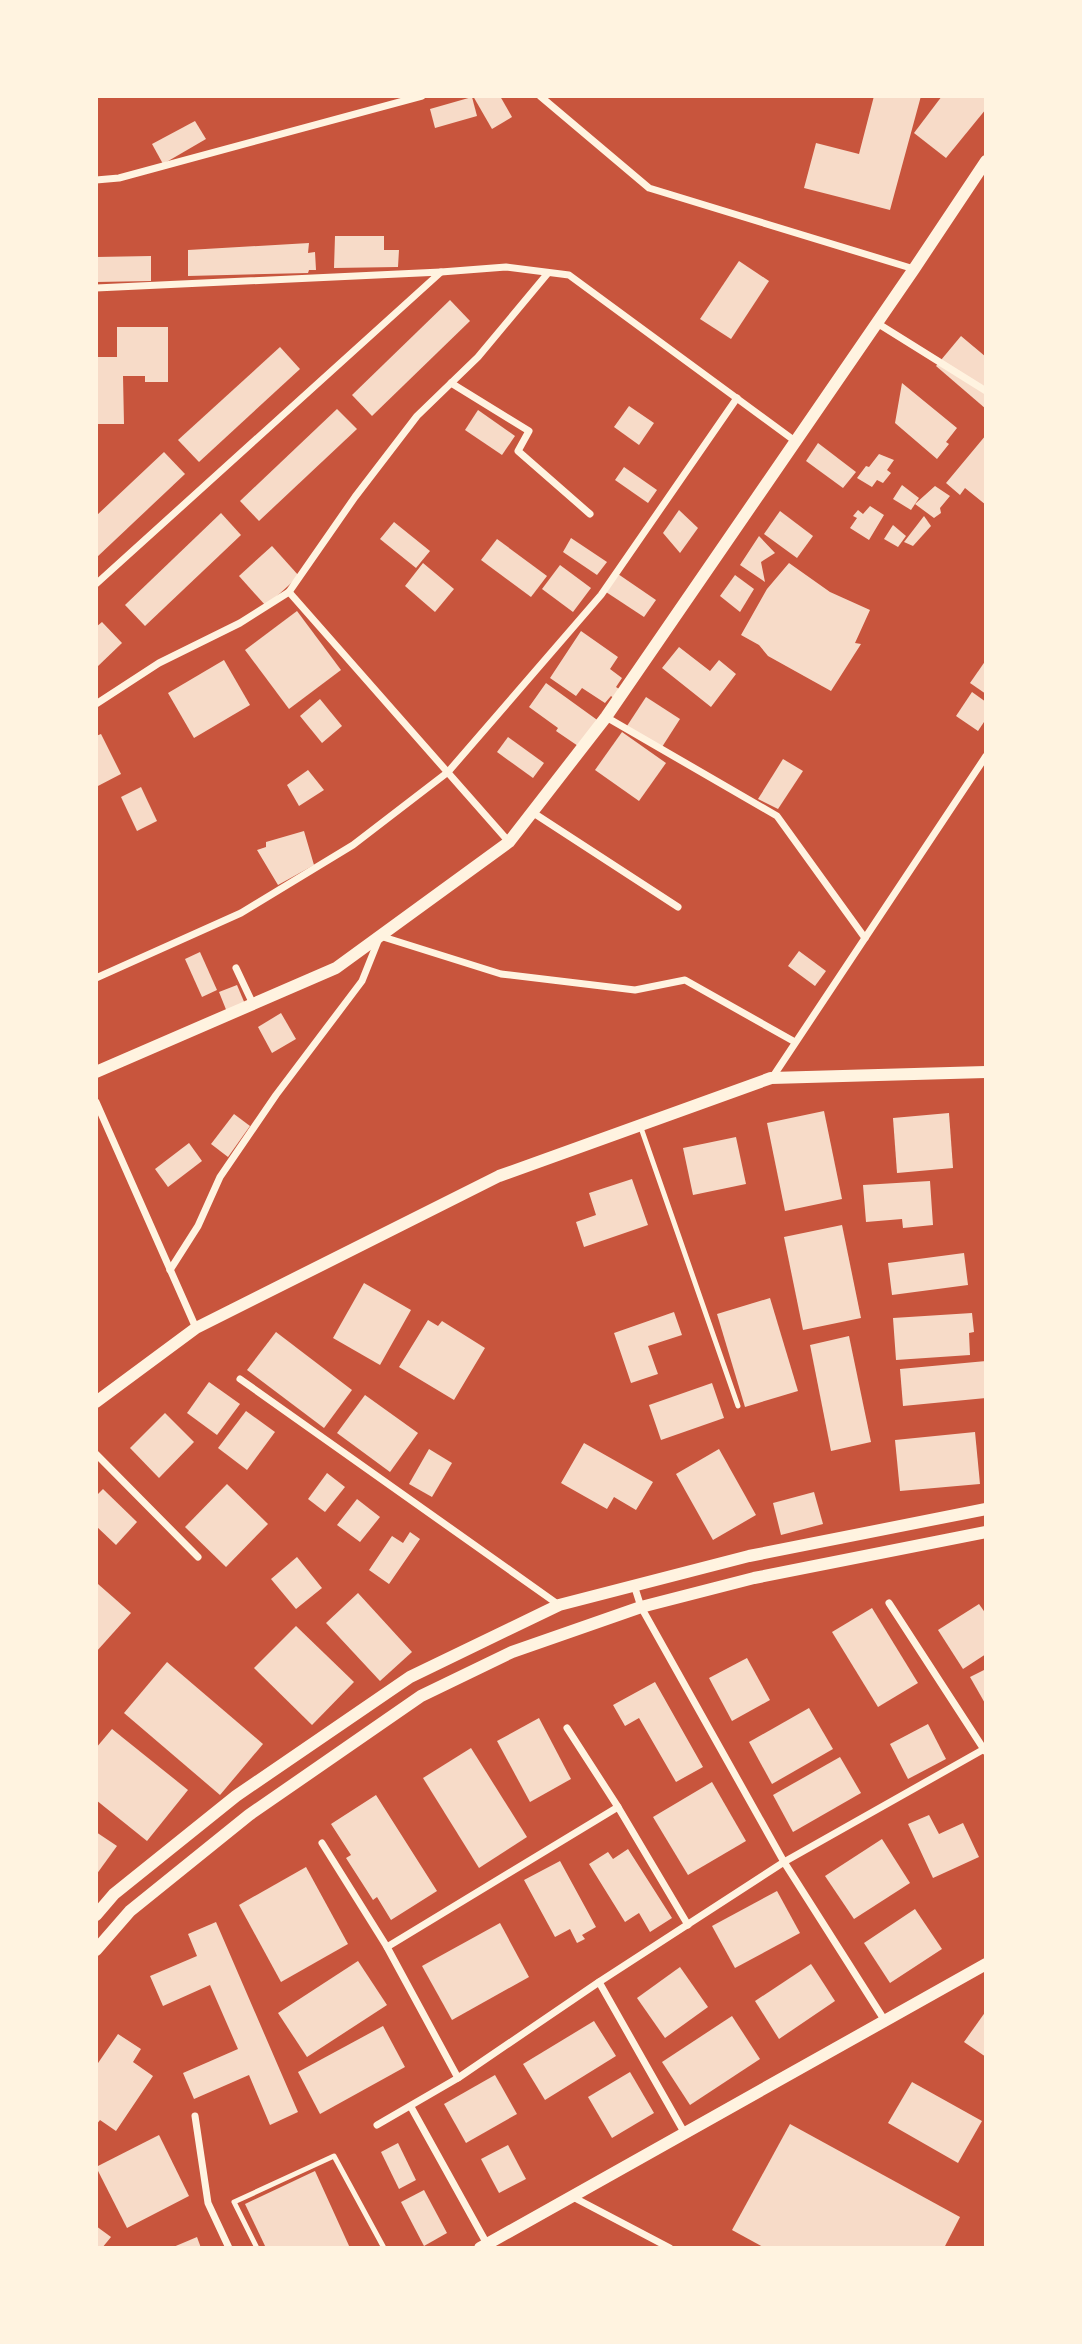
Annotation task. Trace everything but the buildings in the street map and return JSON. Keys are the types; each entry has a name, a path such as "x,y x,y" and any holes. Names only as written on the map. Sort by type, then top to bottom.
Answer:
{"street":[{"path":"96,180 119,178 422,96"},
{"path":"540,96 649,188 914,269"},
{"path":"96,1072 336,968 509,842 606,717 986,161"},
{"path":"96,288 506,267 569,275 795,441"},
{"path":"96,584 441,272"},
{"path":"96,704 159,663 240,623 289,592 355,497 417,416 478,357 548,273"},
{"path":"877,323 986,391"},
{"path":"451,383 529,431 518,451 590,514"},
{"path":"96,978 241,914 353,845 448,772 601,595 737,398"},
{"path":"289,592 509,842"},
{"path":"606,717 777,816 865,938"},
{"path":"771,1079 986,756"},
{"path":"533,812 678,907"},
{"path":"380,936 501,974 635,990 685,980 796,1042"},
{"path":"170,1270 198,1226 220,1177 276,1095 362,981 380,936"},
{"path":"236,968 253,1004"},
{"path":"96,1402 196,1328 499,1176 771,1079 986,1072"},
{"path":"96,1102 196,1328"},
{"path":"240,1379 559,1605"},
{"path":"96,1454 198,1557"},
{"path":"96,1915 114,1895 226,1805 410,1676 559,1605 749,1556 986,1509"},
{"path":"96,1950 130,1911 249,1815 421,1696 512,1652 641,1606 767,1575 986,1532"},
{"path":"634,1585 641,1606 784,1862 885,2021"},
{"path":"377,2125 458,2078 598,1982 784,1862 985,1750 889,1603"},
{"path":"567,1728 618,1807 688,1925"},
{"path":"302,1751 315,1770"},
{"path":"387,1947 618,1807"},
{"path":"322,1843 387,1947 458,2078"},
{"path":"411,2107 487,2246 570,2196 986,1964"},
{"path":"598,1982 684,2132"},
{"path":"195,2116 208,2203 229,2248"},
{"path":"570,2196 670,2248"}],"lane":[{"path":"640,1125 738,1406"},
{"path":"257,2248 234,2202 334,2156 384,2248"}]}
